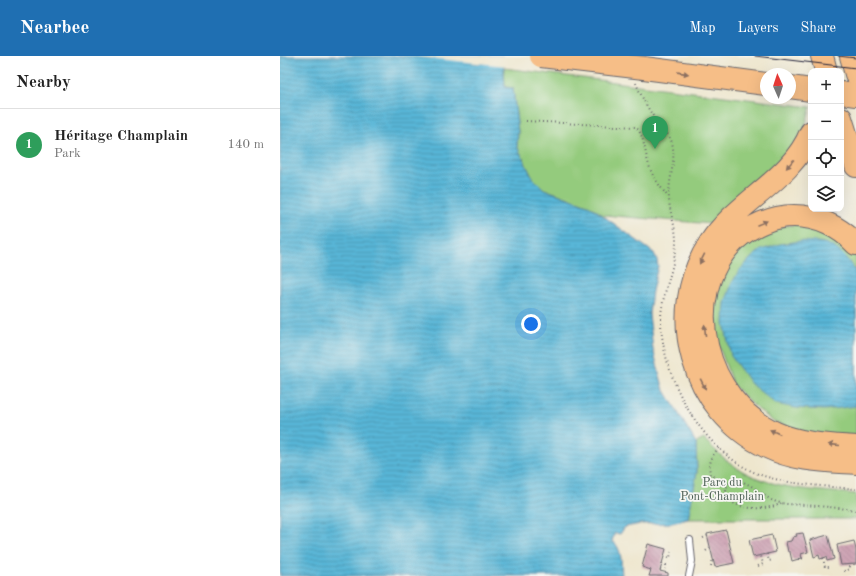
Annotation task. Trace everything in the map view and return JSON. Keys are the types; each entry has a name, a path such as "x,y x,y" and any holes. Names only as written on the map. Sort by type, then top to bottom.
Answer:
{"highway":[{"path":"541,56 760,83"},
{"path":"815,56 817,68"},
{"path":"822,56 825,68"},
{"path":"851,56 856,74"},
{"path":"796,88 808,90"},
{"path":"844,93 856,95"},
{"path":"844,128 856,166"},
{"path":"808,138 804,146 786,169 731,218 710,243 690,288 687,314 688,339 695,365 708,392 727,418 745,434 767,447 793,457 820,461 856,463"},
{"path":"856,244 847,235 834,227 811,218 788,216 760,224 737,239 718,261 708,286 704,321 707,348 717,374 733,400 748,416 766,428 789,438 812,443 856,447"}],"lane":[{"path":"689,576 692,561 690,540"}],"path":[{"path":"526,121 635,127 640,131 649,165 654,176 669,198"},
{"path":"719,448 709,466 710,474 715,478 730,484"},
{"path":"781,503 778,506 751,508 737,505 727,496 726,489 730,484 737,481 747,483 767,498 781,503 856,510"},
{"path":"703,538 707,536"},
{"path":"706,551 710,547"},
{"path":"664,556 670,558 672,552"},
{"path":"767,554 769,561 773,560"},
{"path":"758,566 763,564 761,556"},
{"path":"798,559 805,558"},
{"path":"823,558 825,567 831,567"},
{"path":"711,566 713,559"},
{"path":"662,564 666,565 665,569"},
{"path":"844,571 850,569 850,565"}],"green space":[{"path":"504,68 760,101 760,104 787,104 808,107 808,117 803,133 788,152 712,224 603,215 590,206 544,189 532,177 517,146 518,132 513,88 505,87"},
{"path":"808,223 856,253 856,436 802,432 774,422 754,406 733,385 711,324 719,274 743,239 761,229"},
{"name":"Parc du Pont-Champlain","path":"704,439 734,466 752,476 796,488 856,494 856,519 688,519 697,472 696,443"}],"water":[{"path":"280,56 503,56 505,87 513,88 518,132 517,146 532,177 544,189 590,206 654,253 658,266 652,291 649,314 653,349 663,387 696,443 697,472 688,519 672,523 641,524 625,527 620,534 615,533 612,541 616,544 620,552 622,576 280,576"},
{"path":"801,241 821,242 832,246 844,256 856,273 856,406 824,410 796,408 776,404 751,384 731,356 724,323 725,303 732,283 739,271 761,250 780,244"}],"pier":[{"path":"412,56 505,56 506,66 430,58"}],"building":[{"path":"726,530 734,563 715,567 707,534"},
{"path":"803,533 808,552 801,554 802,558 792,561 786,542 791,541 793,537 797,536 796,534"},
{"path":"772,535 776,552 753,557 749,540"},
{"path":"828,535 834,559 827,561 826,557 820,559 819,555 814,557 810,540"},
{"path":"854,541 856,550 856,564 841,565 837,545"},
{"path":"648,544 666,549 660,571 668,573 668,576 649,576 651,570 642,567"}],"tram line":[{"path":"755,56 856,68"},
{"path":"838,56 856,58"}],"place":[{"name":"Héritage Champlain","path":"655,149"}]}
